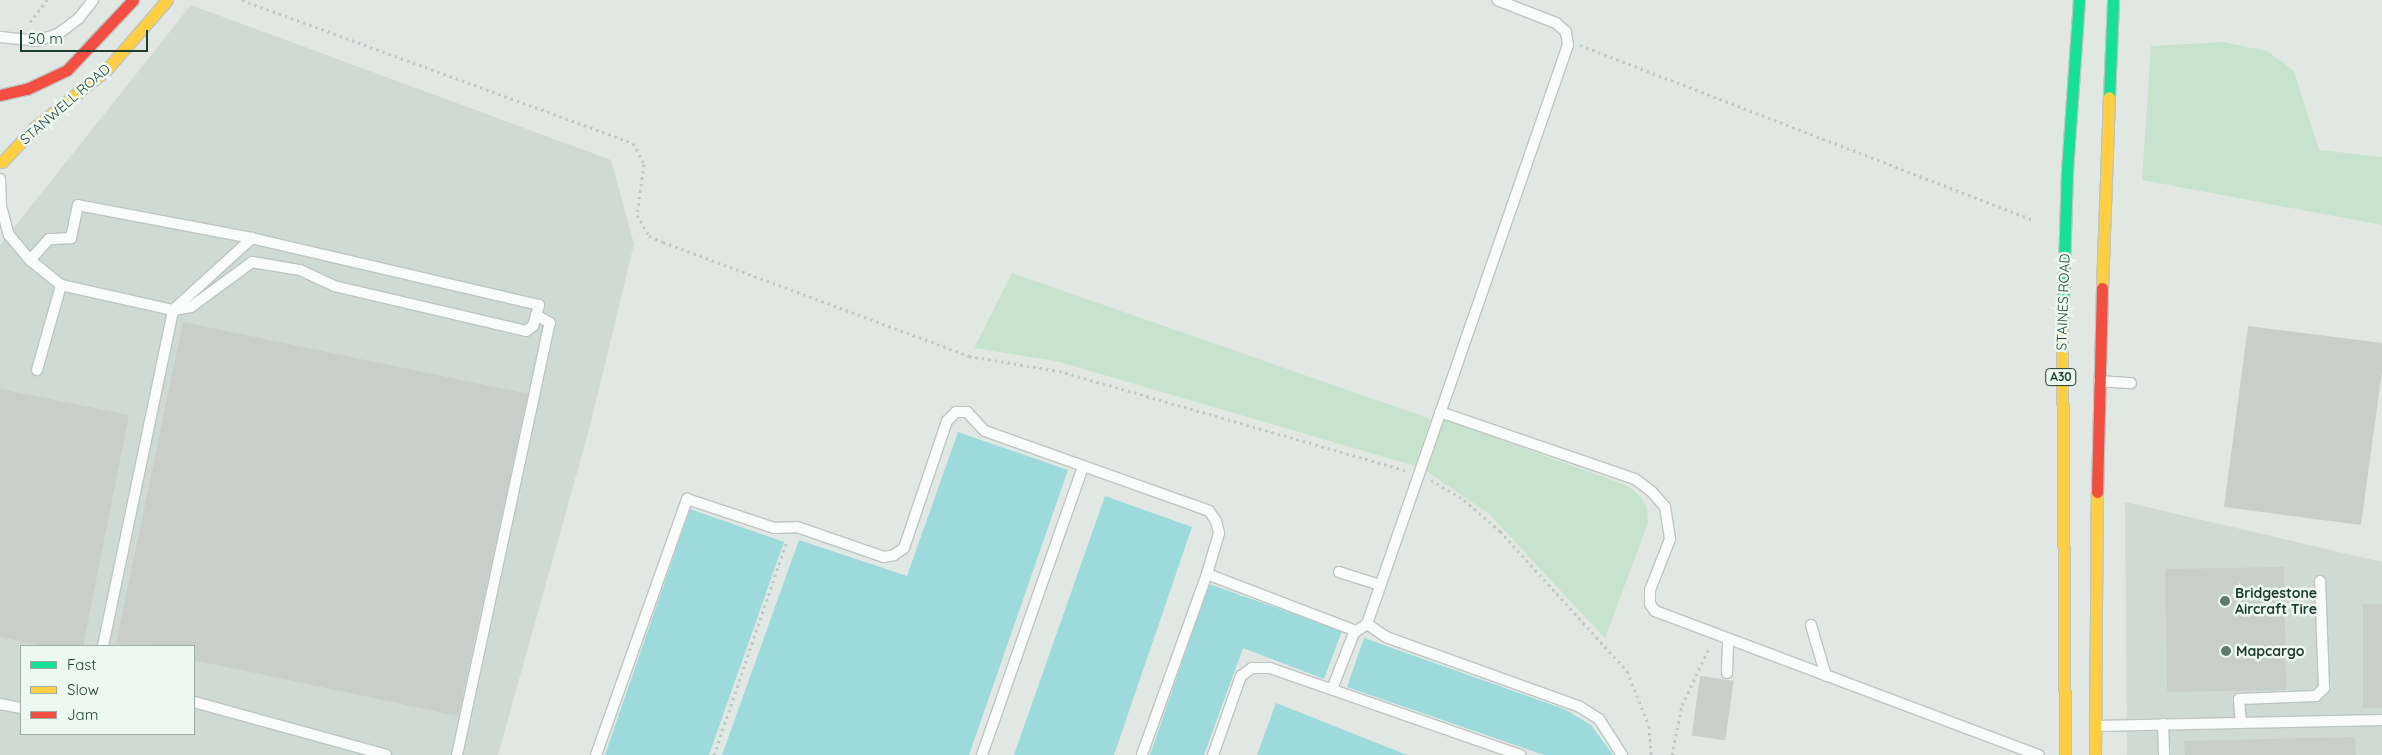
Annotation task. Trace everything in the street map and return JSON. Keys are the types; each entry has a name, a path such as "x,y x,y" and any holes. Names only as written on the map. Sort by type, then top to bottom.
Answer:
{"main road":[{"name":"STANWELL ROAD","path":"0,95 27,89 67,70 133,0"},
{"name":"STANWELL ROAD","path":"1,168 34,128 107,68 168,0"},
{"name":"STAINES ROAD","path":"2065,755 2060,404 2068,171 2079,0"},
{"path":"2095,755 2098,381 2113,0"},
{"path":"1,168 2,141"}],"lane":[{"path":"0,37 36,40 58,34 80,18 93,0"},
{"path":"1332,689 1356,631 1367,624 1568,41 1566,32 1556,22 1497,0"},
{"path":"0,179 4,234 30,260 61,285 173,310 191,307 252,262 300,270 334,286 526,331 533,326 539,306 252,238 78,205 71,238 49,239 30,260"},
{"path":"103,645 173,310 252,238"},
{"path":"37,370 61,285"},
{"path":"457,755 550,323 536,315"},
{"path":"2098,381 2132,383"},
{"path":"596,755 687,499 774,528 792,528 884,557 899,552 904,548 947,421 956,412 967,412 985,431 1209,511 1219,533 1207,574 1142,755"},
{"path":"1440,412 1635,479 1652,492 1665,507 1670,539 1650,590 1650,604 1655,611 2039,755"},
{"path":"982,755 1083,466"},
{"path":"1339,572 1380,585"},
{"path":"1207,574 1356,631"},
{"path":"2240,723 2239,699 2316,696 2324,688 2320,581"},
{"path":"1367,624 1386,637 1580,707 1600,719 1622,755"},
{"path":"1811,625 1826,676"},
{"path":"1727,673 1728,639"},
{"path":"1214,755 1241,676 1252,668 1270,668 1520,755"},
{"path":"195,702 386,755"},
{"path":"0,704 20,708"},
{"path":"2095,726 2382,720"},
{"path":"2163,724 2164,755"}],"path":[{"path":"30,22 47,0"},
{"path":"242,0 633,142 644,164 637,215 649,236 663,242 969,356 1058,371 1418,474 1464,500 1500,531 1603,642 1627,671 1640,696 1649,726 1651,755"},
{"path":"1568,41 1756,109 2032,218"},
{"path":"714,755 792,528"},
{"path":"1672,755 1682,705 1716,634"}],"shaded area":[{"path":"191,5 611,160 634,244 590,426 498,755 0,755 0,245"},
{"path":"2125,502 2382,562 2382,755 2127,755"}],"green space":[{"path":"2223,42 2267,51 2294,71 2319,150 2382,157 2382,225 2142,180 2151,46"},
{"path":"1012,273 1431,419 1415,466 1056,361 974,348"},
{"path":"1443,419 1628,486 1640,496 1647,507 1648,523 1605,638 1489,514 1425,470"}],"water":[{"path":"958,432 1068,470 969,755 722,755 799,540 907,576"},
{"path":"1105,496 1192,527 1114,755 1014,755"},
{"path":"690,509 784,542 709,755 605,755"},
{"path":"1209,584 1342,631 1324,679 1243,648 1204,755 1150,755"},
{"path":"1364,638 1564,709 1591,725 1613,755 1544,755 1347,687"},
{"path":"1276,703 1407,755 1257,755"}],"building":[{"path":"183,322 528,394 458,716 195,660 195,645 116,644"},
{"path":"2248,326 2382,343 2382,371 2361,525 2224,507"},
{"path":"0,389 129,415 83,645 39,645 0,637"},
{"path":"2284,567 2286,690 2167,692 2165,569"},
{"path":"2363,604 2382,604 2382,708 2363,708"},
{"path":"1700,676 1734,681 1725,740 1692,735"},
{"path":"2355,737 2356,755 2185,755 2184,741"}],"traffic: fast":[{"path":"2062,330 2067,171 2079,0"},
{"path":"2109,97 2113,0"}],"traffic: slow":[{"path":"2,162 34,128 107,69 167,0"},
{"path":"2102,288 2109,97"},
{"path":"2062,330 2065,755"},
{"path":"2095,755 2097,492"}],"traffic: jam":[{"path":"0,95 27,89 67,70 133,0"},
{"path":"2097,492 2102,288"}],"place":[{"name":"Bridgestone Aircraft Tire","path":"2225,601"},
{"name":"Mapcargo","path":"2226,651"}]}
